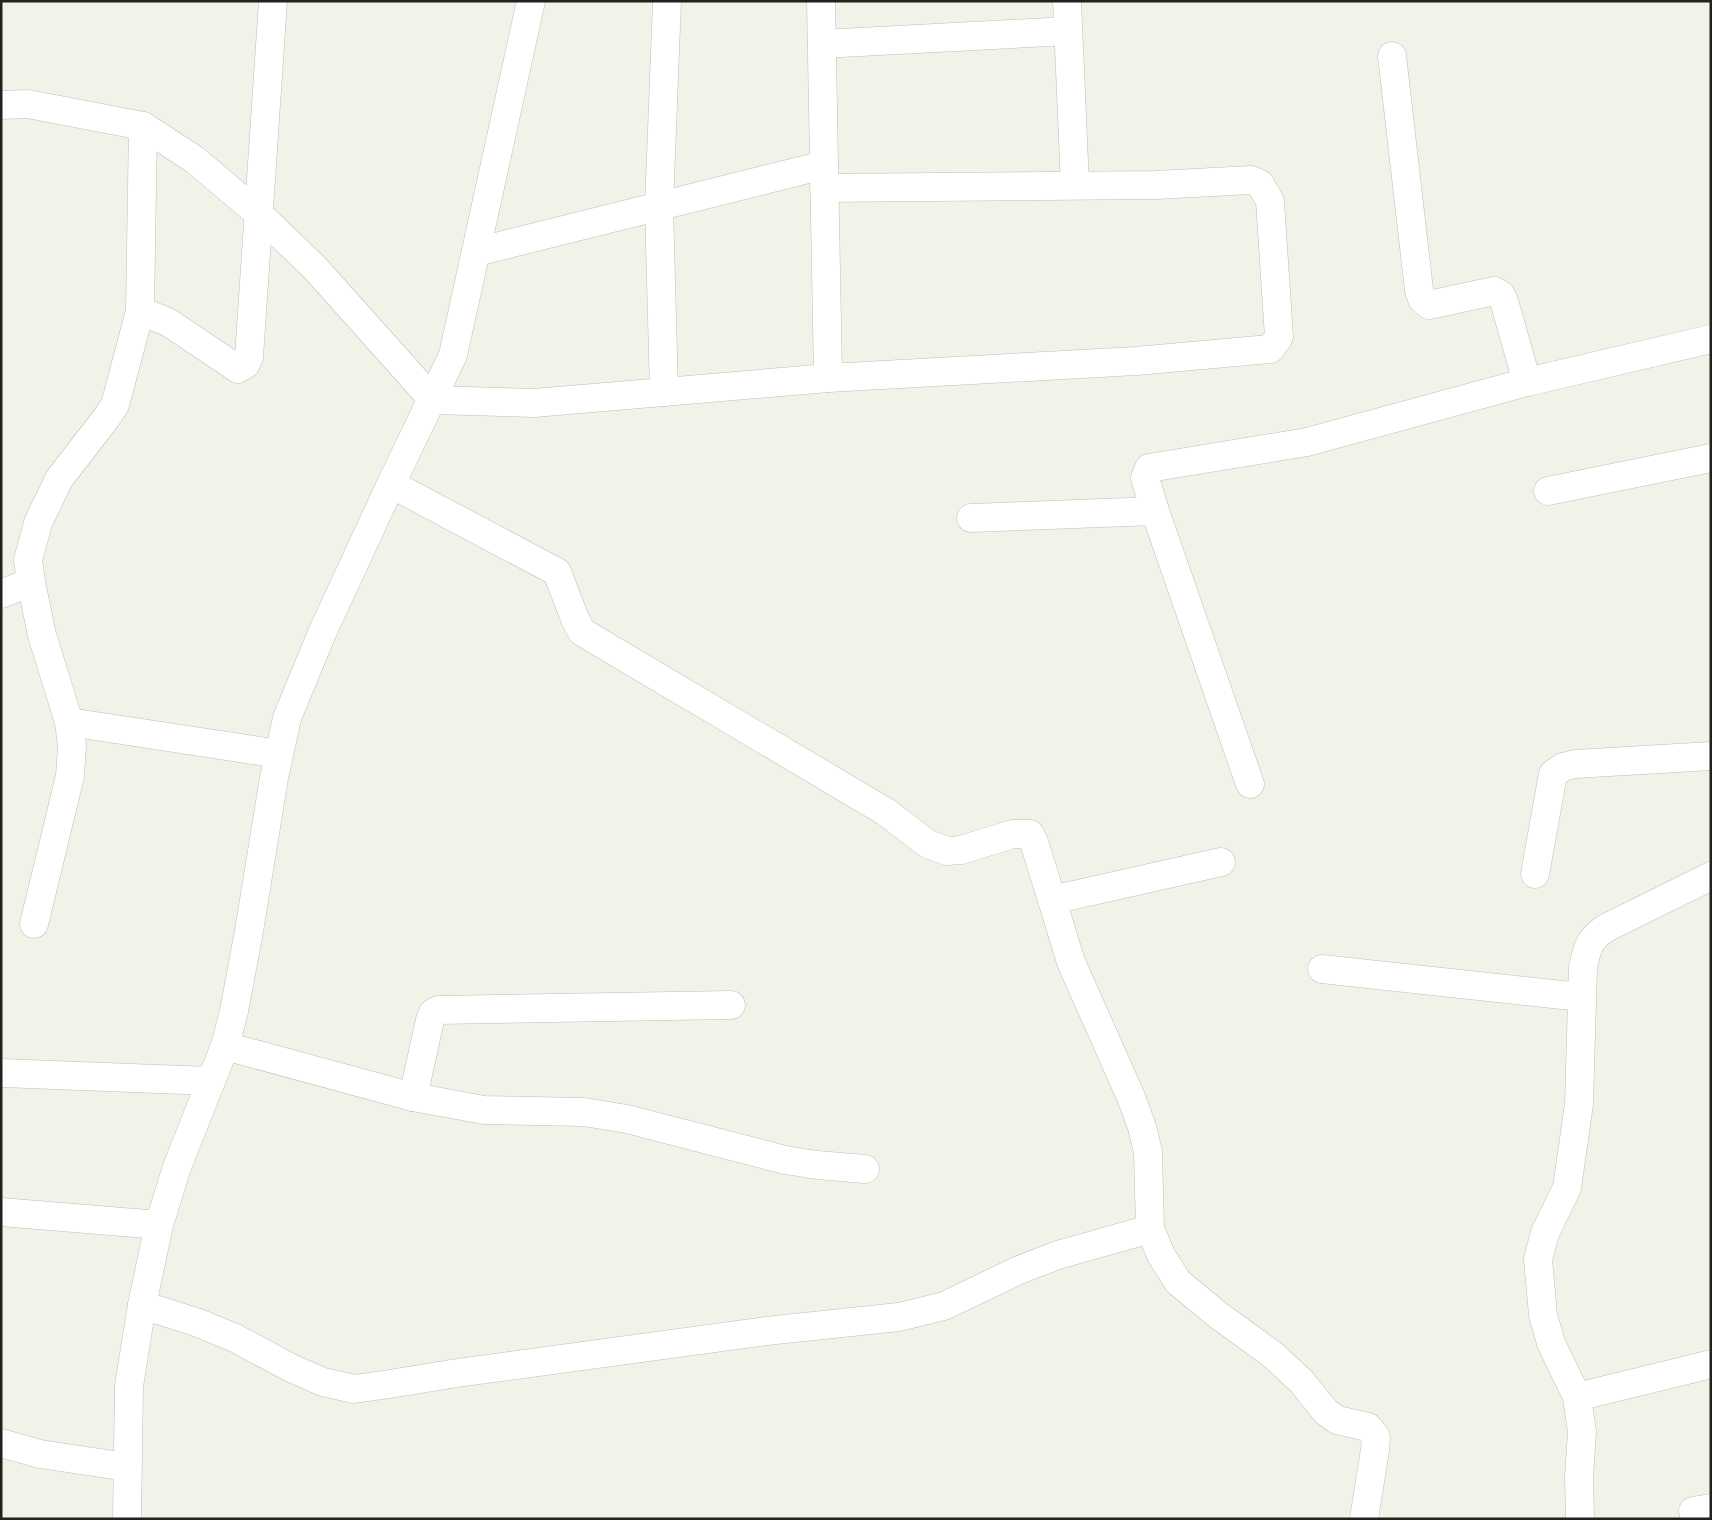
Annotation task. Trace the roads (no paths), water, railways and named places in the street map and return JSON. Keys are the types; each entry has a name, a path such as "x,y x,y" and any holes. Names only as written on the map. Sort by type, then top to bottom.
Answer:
{"street":[{"path":"140,311 168,322 238,369 246,364 250,357 273,1"},
{"path":"127,1519 129,1386 142,1305 159,1225 177,1166 225,1046 234,1012 248,940 274,778 287,718 322,633 453,356 532,1"},
{"path":"664,392 659,206 667,1"},
{"path":"821,1 828,378"},
{"path":"1067,1 1075,185"},
{"path":"822,44 1068,31"},
{"path":"1392,56 1419,290 1422,299 1429,304 1494,291 1500,294 1504,301 1527,382"},
{"path":"1,104 28,104 143,126 196,160 259,214 315,268 433,400 534,403 828,378 1136,362 1270,349 1279,337 1270,201 1260,184 1251,180 1075,185 824,177 659,206 476,252"},
{"path":"34,924 70,776 72,746 69,722 42,635 28,560 38,523 59,479 115,405 140,311 143,126"},
{"path":"1250,784 1155,510 1145,478 1148,468 1307,442 1527,382 1711,339"},
{"path":"1548,491 1711,458"},
{"path":"391,484 557,572 582,632 886,812 928,844 947,851 962,850 1014,834 1030,834 1071,962 1142,1127 1148,1152 1150,1228 1161,1255 1178,1282 1218,1315 1273,1355 1301,1381 1326,1412 1337,1420 1368,1427 1376,1436 1364,1519"},
{"path":"971,518 1155,510"},
{"path":"2,591 31,582"},
{"path":"69,722 279,754"},
{"path":"1535,874 1553,774 1563,767 1575,764 1711,756"},
{"path":"1052,900 1221,862"},
{"path":"1580,1519 1579,1477 1582,1432 1578,1397 1551,1343 1542,1315 1538,1259 1545,1233 1567,1188 1579,1104 1583,967 1587,949 1594,936 1606,928 1711,876"},
{"path":"1322,969 1581,997"},
{"path":"413,1097 430,1020 433,1013 438,1010 731,1006"},
{"path":"225,1046 413,1097 484,1110 584,1112 627,1119 785,1160 817,1166 864,1169"},
{"path":"1,1073 211,1081"},
{"path":"1,1212 159,1225"},
{"path":"142,1305 196,1322 235,1338 291,1368 323,1382 354,1389 467,1371 766,1331 899,1317 944,1306 1019,1270 1058,1255 1150,1228"},
{"path":"1578,1397 1711,1364"},
{"path":"1,1443 40,1454 127,1467"}]}
